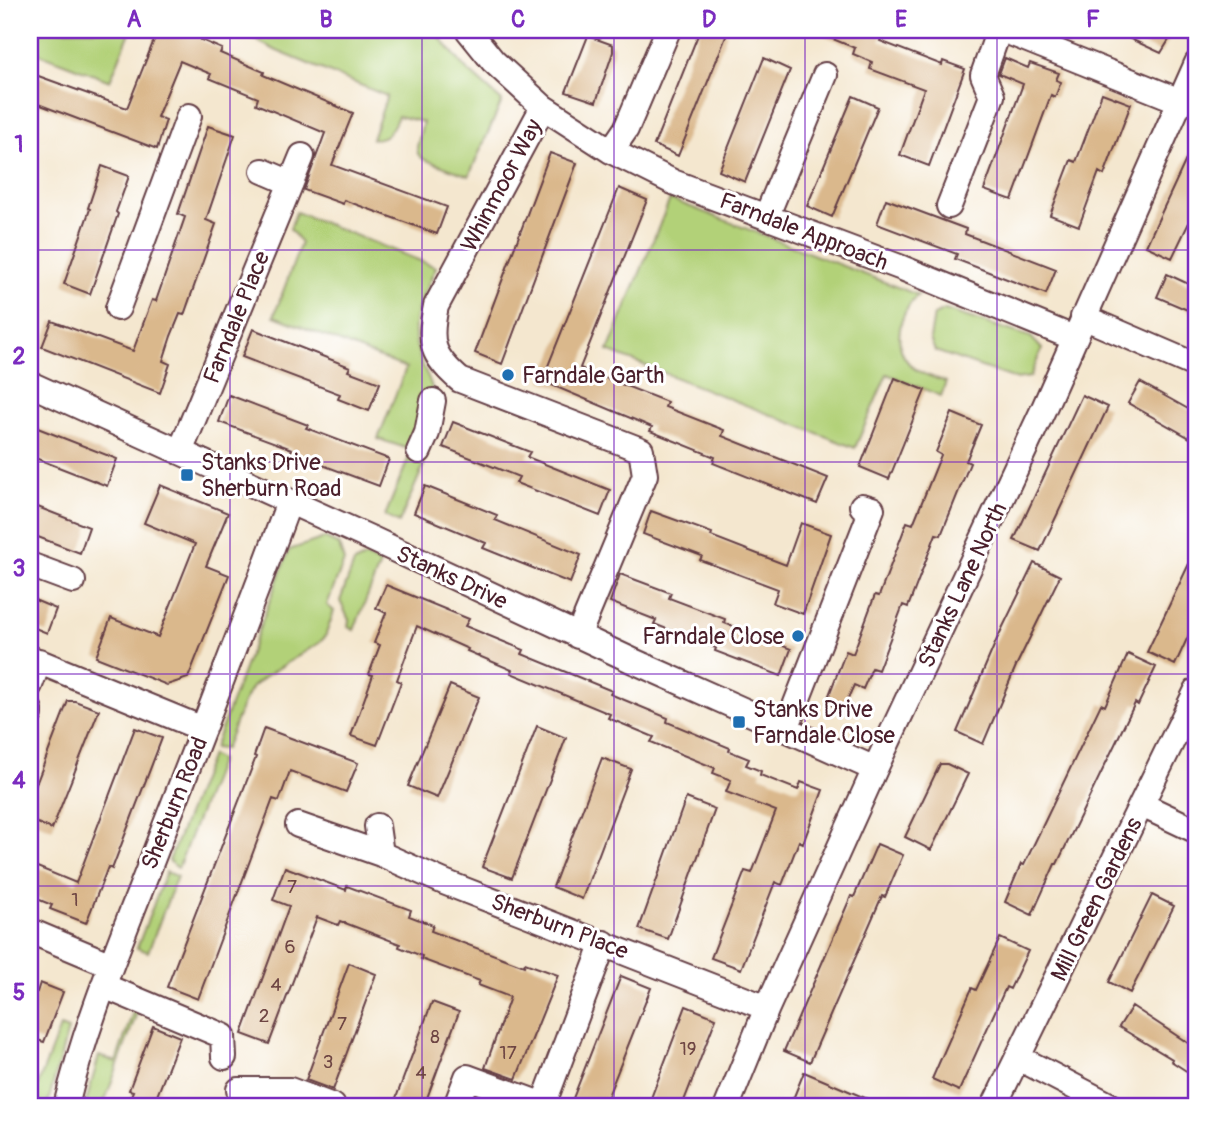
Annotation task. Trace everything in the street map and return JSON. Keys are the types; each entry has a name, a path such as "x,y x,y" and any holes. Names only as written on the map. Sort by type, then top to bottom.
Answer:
{"street":[{"name":"Whinmoor Way","path":"468,30 493,61 543,107 436,306 430,331 440,363 460,380 641,450 645,475 578,636"},
{"path":"949,206 992,96 983,75 1001,30 1180,101"},
{"path":"611,151 626,129 659,33"},
{"name":"Stanks Lane North","path":"731,1105 767,1008 875,769 1044,408 1197,63"},
{"path":"767,215 825,75"},
{"name":"Farndale Approach","path":"543,107 611,151 673,182 1078,327 1197,366"},
{"path":"118,308 189,116"},
{"name":"Farndale Place","path":"180,452 302,156"},
{"path":"263,171 291,183"},
{"name":"Stanks Drive","path":"30,384 578,636 875,769"},
{"path":"419,451 427,433 433,401"},
{"name":"Sherburn Road","path":"66,1106 75,1071 108,976 289,502"},
{"path":"786,729 872,509 862,506"},
{"path":"30,565 73,581"},
{"path":"30,685 34,659 203,729"},
{"name":"Mill Green Gardens","path":"994,1106 1197,691"},
{"path":"1142,805 1197,831"},
{"name":"Sherburn Place","path":"298,825 381,854 444,882 767,1008"},
{"path":"377,826 381,854"},
{"path":"30,931 108,976 223,1036 224,1057"},
{"path":"456,1106 467,1077 544,1106 604,943"},
{"path":"1019,1058 1111,1106"},
{"path":"240,1090 290,1090 333,1106"}],"green space":[{"path":"30,30 131,30 110,81 30,50"},
{"path":"236,30 434,30 465,68 502,101 469,176 423,159 418,154 423,122 398,116 386,135 372,139 387,96 277,51"},
{"path":"670,199 918,295 902,321 902,352 915,369 946,382 941,396 887,374 855,448 608,351"},
{"path":"296,212 436,267 420,302 415,323 417,347 433,396 430,417 415,460 424,465 399,523 385,516 412,450 378,439 406,368 274,316 301,243 290,229"},
{"path":"945,310 1031,337 1042,349 1030,377 1016,379 935,351 930,339 934,315"},
{"path":"324,538 339,545 344,561 327,605 334,611 325,637 252,687 225,749 214,748 289,550"},
{"path":"366,557 380,564 354,630 348,627 349,620 340,601 354,563"},
{"path":"211,755 220,760 178,868 169,861"},
{"path":"166,872 177,876 148,952 137,948"},
{"path":"134,1009 138,1010 103,1106 85,1106 99,1056 116,1062"},
{"path":"60,1027 68,1030 47,1106 30,1106"}],"building":[{"path":"158,30 184,30 202,36 201,40 222,49 220,53 264,72 263,75 353,113 332,165 447,207 437,234 344,200 343,204 304,190 325,133 256,104 258,98 209,78 211,74 180,61 157,117 166,120 157,149 30,101 30,73 127,108"},
{"path":"700,30 717,30 727,34 678,156 654,145"},
{"path":"811,30 872,30 883,34 880,41 942,65 943,61 965,69 929,166 900,155 924,89 870,69 872,62 853,54 855,48"},
{"path":"1111,30 1175,30 1161,53"},
{"path":"588,36 613,45 596,102 566,92"},
{"path":"764,58 790,70 745,182 719,171"},
{"path":"1005,58 1028,68 1030,63 1059,73 1056,80 1061,82 1055,97 1051,95 1012,200 984,190 1023,84 999,74"},
{"path":"1102,93 1131,104 1104,175 1099,172 1079,226 1050,215 1071,160 1076,162"},
{"path":"853,96 878,107 832,217 807,206"},
{"path":"208,126 235,135 206,220 216,224 184,315 180,314 171,336 163,361 170,364 160,393 42,347 52,321 133,351 152,300 156,301 185,217 178,214"},
{"path":"1197,136 1197,206 1172,258 1146,246"},
{"path":"550,153 577,163 502,364 475,353"},
{"path":"102,166 129,176 90,294 64,284"},
{"path":"619,188 647,200 580,368 667,402 665,407 724,430 722,436 828,478 817,504 713,463 715,457 650,431 652,427 542,381"},
{"path":"886,199 966,229 965,234 1056,269 1046,294 955,259 957,254 877,224"},
{"path":"1167,274 1197,288 1197,314 1157,297"},
{"path":"253,329 350,367 348,371 380,383 369,411 338,399 340,394 242,357"},
{"path":"895,378 925,390 889,479 860,467"},
{"path":"1140,382 1197,414 1197,442 1128,403"},
{"path":"229,395 389,459 379,486 290,453 292,449 219,422"},
{"path":"1082,395 1108,407 1040,551 1014,540"},
{"path":"952,413 981,425 966,461 970,463 941,535 936,534 908,607 903,605 878,670 872,668 863,689 854,685 843,709 826,703 846,651 853,654 875,595 879,596 907,522 913,524 941,455 936,452"},
{"path":"453,422 530,452 527,457 610,490 600,516 516,483 519,477 443,447"},
{"path":"30,425 117,459 107,486 30,456"},
{"path":"160,485 228,513 206,566 229,575 188,678 167,685 96,657 111,618 158,637 195,544 144,523"},
{"path":"425,486 497,515 495,520 581,555 570,583 483,548 486,543 414,513"},
{"path":"30,504 89,527 80,553 30,534"},
{"path":"651,511 712,533 711,536 786,565 801,523 831,534 803,614 773,603 778,589 700,560 702,556 643,534"},
{"path":"1197,547 1197,617 1175,665 1147,652"},
{"path":"1034,563 1060,576 1016,666 983,744 957,732 997,639"},
{"path":"620,574 671,593 669,598 725,619 724,623 791,649 781,676 715,651 716,648 654,624 656,620 610,602"},
{"path":"386,585 469,619 465,626 524,650 522,654 612,691 610,694 668,718 667,722 730,748 729,751 749,759 746,765 761,771 760,775 798,790 801,782 823,790 803,843 799,841 782,885 775,882 741,969 711,958 745,871 752,873 776,811 726,792 731,780 713,773 715,768 651,742 654,737 608,718 610,714 511,673 512,670 417,626 397,680 401,682 377,745 351,736 373,675 369,674 380,645 374,643 386,613 376,608"},
{"path":"30,598 56,609 47,633 30,626"},
{"path":"1128,654 1156,667 1138,705 1135,703 1032,915 1005,902 1021,864 1024,865 1101,704 1105,706"},
{"path":"450,685 479,697 437,798 408,786"},
{"path":"68,701 99,710 52,829 30,820 30,800"},
{"path":"537,726 566,738 512,878 482,867"},
{"path":"135,728 162,738 112,869 108,867 86,923 50,909 52,905 30,896 30,864 76,883"},
{"path":"264,728 358,763 346,792 290,771 279,801 273,799 198,999 167,987 256,757 254,756"},
{"path":"602,758 631,769 582,899 553,887"},
{"path":"940,764 947,764 968,774 931,850 905,837"},
{"path":"686,798 715,809 668,939 639,929"},
{"path":"877,844 903,855 885,897 882,896 810,1062 784,1051 851,896 854,897"},
{"path":"285,867 411,910 409,916 433,925 431,931 524,966 525,963 558,975 516,1079 485,1068 510,997 478,985 480,981 421,959 422,956 399,947 400,944 340,921 338,925 317,917 269,1044 242,1034 289,906 273,900"},
{"path":"1152,895 1174,906 1130,993 1109,982"},
{"path":"1000,938 1028,951 1010,989 1006,987 959,1091 932,1079 972,988 976,990"},
{"path":"349,963 376,974 333,1090 306,1080"},
{"path":"621,976 651,988 604,1106 585,1106 572,1101"},
{"path":"40,983 63,992 44,1042 30,1038 30,989 37,992"},
{"path":"432,1002 459,1012 424,1106 393,1106"},
{"path":"686,1006 716,1018 682,1106 648,1106"},
{"path":"1132,1006 1197,1049 1197,1078 1171,1061 1172,1059 1119,1027"},
{"path":"153,1026 180,1037 153,1106 127,1106 133,1091 129,1090"},
{"path":"804,1072 884,1106 810,1106 793,1099"},
{"path":"482,1098 504,1106 480,1106"}],"place":[{"name":"Farndale Garth","path":"508,375"},
{"name":"Stanks Drive Sherburn Road","path":"187,475"},
{"name":"Farndale Close","path":"798,636"},
{"name":"Stanks Drive Farndale Close","path":"739,722"}]}
